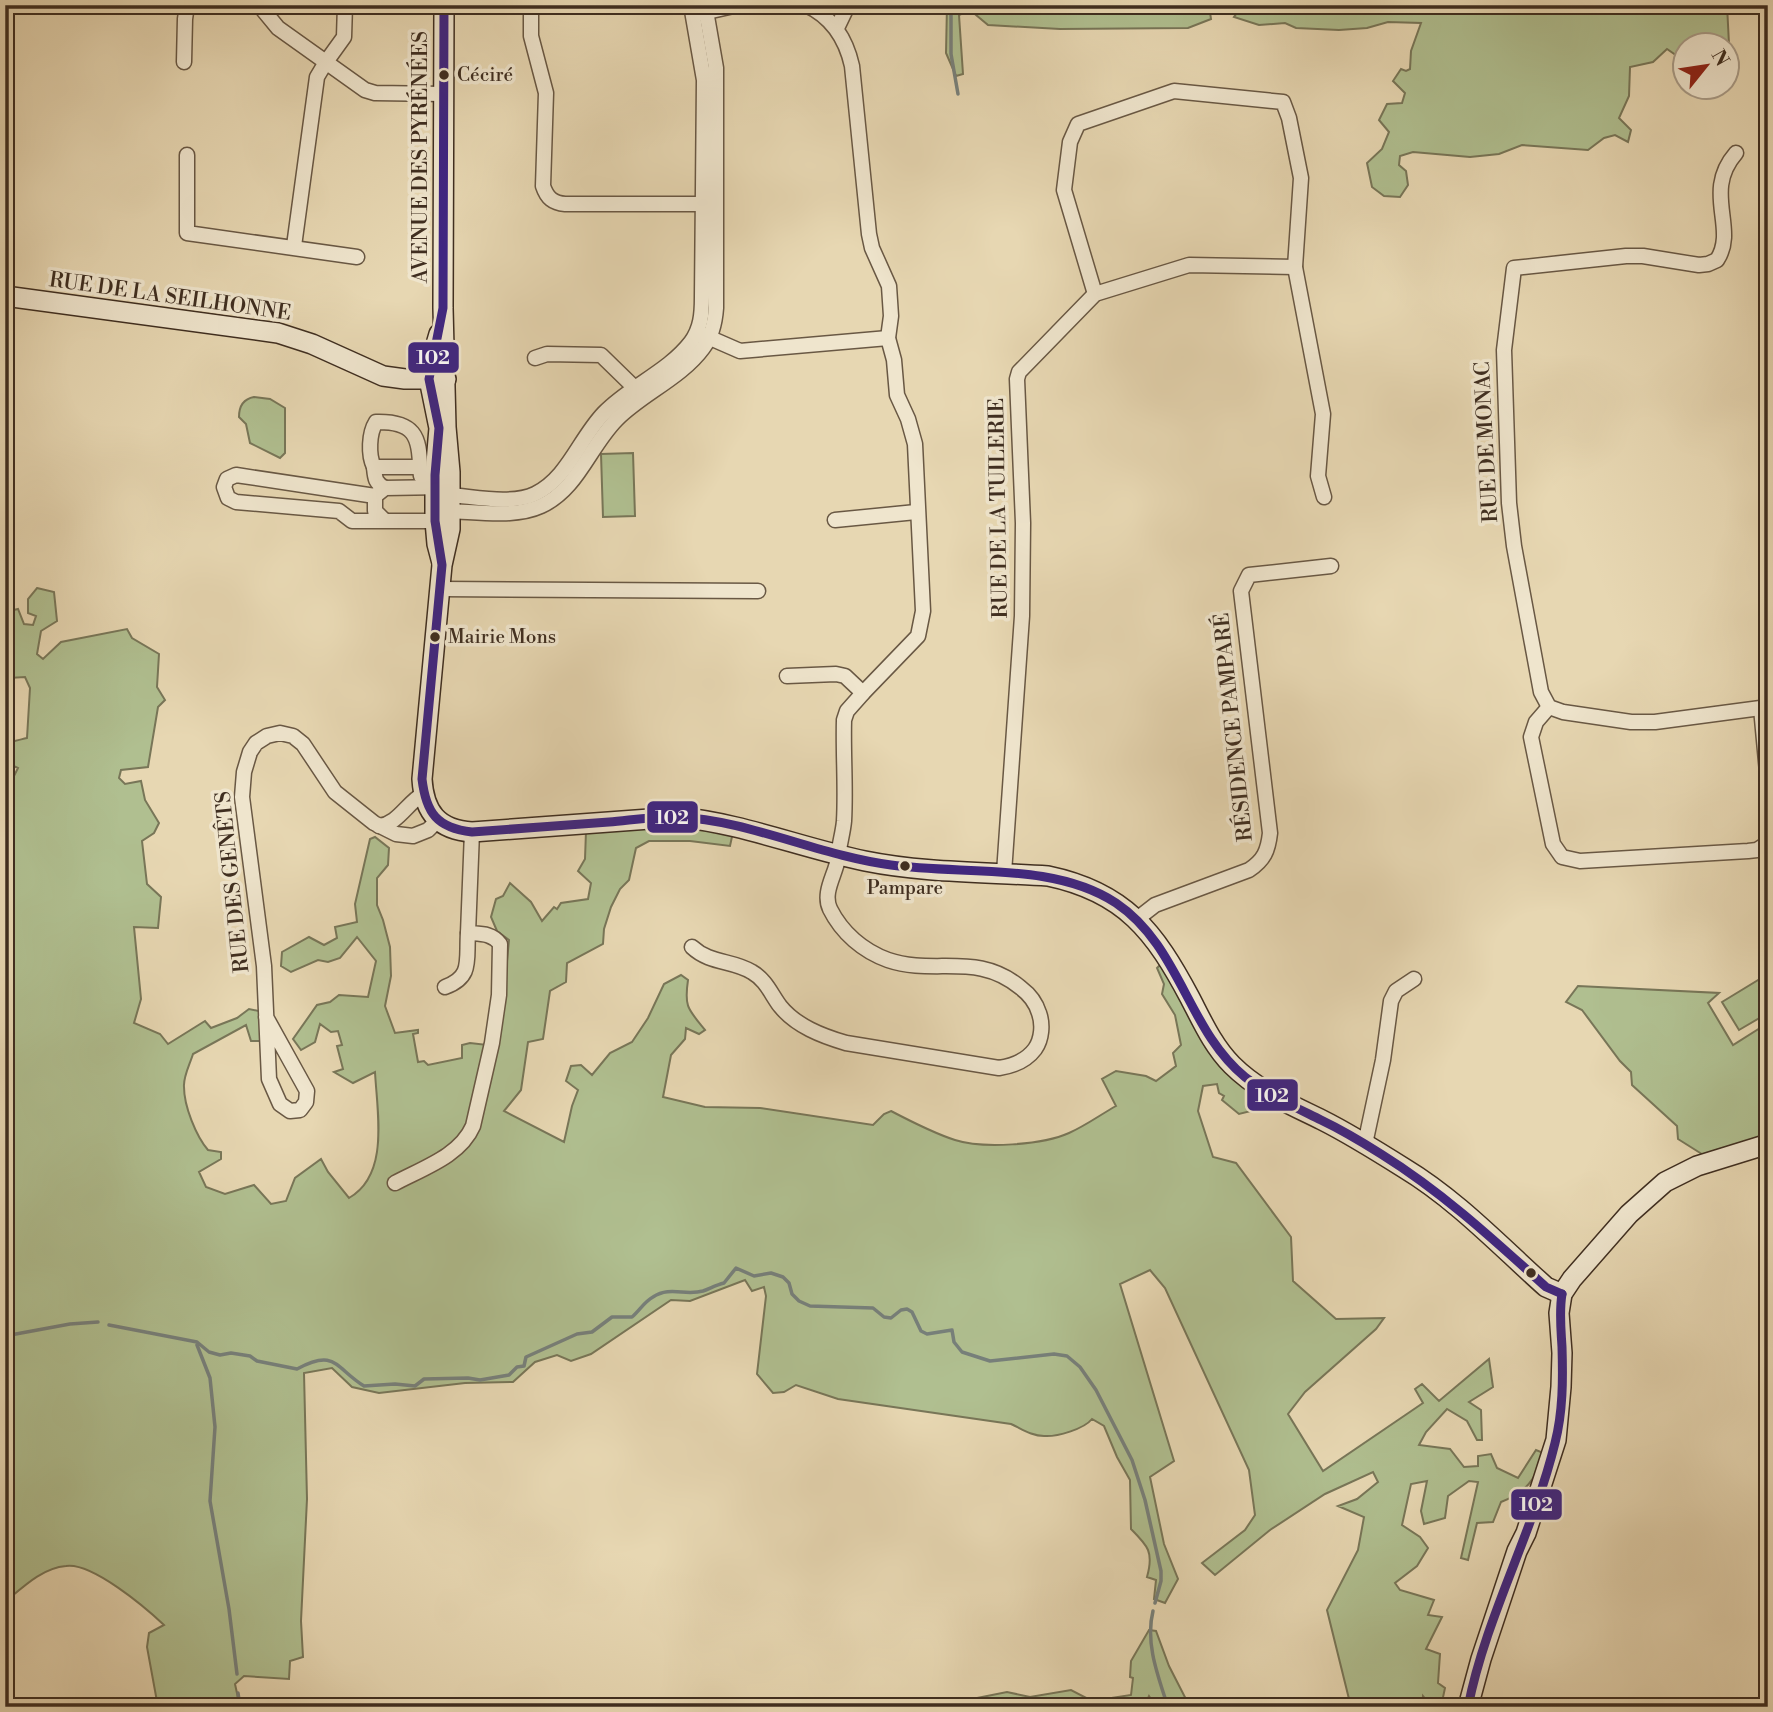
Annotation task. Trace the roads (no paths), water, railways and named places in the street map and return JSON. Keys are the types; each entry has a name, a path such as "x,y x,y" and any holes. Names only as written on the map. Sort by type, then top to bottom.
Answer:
{"street":[{"path":"184,62 185,19 191,5"},
{"path":"259,5 278,28 360,88 370,92 444,94"},
{"path":"294,246 317,77 344,37 345,5"},
{"name":"AVENUE DES PYRÉNÉES","path":"423,794 422,779 442,565 450,536 438,502 437,379 443,309 444,5"},
{"path":"531,5 534,50 546,93 543,186 546,195 557,203 565,204 709,204"},
{"path":"438,502 384,520 352,522 339,511 236,502 228,498 224,487 227,479 236,475 380,492 438,502 521,505 535,509 567,489 569,475 585,460 639,391 685,367 716,308 709,204 716,68 699,10 738,5"},
{"path":"692,947 705,957 741,966 756,974 793,1018 807,1028 838,1041 987,1067 1009,1066 1027,1057 1039,1041 1041,1017 1032,999 1008,978 981,967 891,961 867,951 847,933 828,904 828,892 844,826 844,720 847,711 912,644 922,626 915,444 897,395 894,360 888,338 891,316 889,286 872,248 852,66 849,52 836,28 806,5"},
{"path":"836,28 848,5"},
{"path":"1095,294 1064,190 1070,142 1078,124 1174,91 1283,102 1289,118 1301,178 1295,267 1323,414 1318,476 1324,498"},
{"name":"RUE DE MONAC","path":"1549,707 1541,692 1514,546 1509,503 1504,350 1514,268 1626,256 1699,265 1717,260 1723,244 1720,187 1722,174 1737,153"},
{"path":"187,155 187,233 357,257"},
{"name":"RUE DE LA TUILERIE","path":"1004,873 1022,616 1023,523 1017,379 1024,366 1095,294 1189,265 1295,267"},
{"name":"RUE DE LA SEILHONNE","path":"5,296 278,333 312,344 383,376 437,379"},
{"path":"704,335 740,351 888,338"},
{"path":"535,358 547,354 601,355 639,391"},
{"path":"384,520 375,511 380,492 370,460 372,429 376,422 407,428 417,438 420,446 420,469 438,502"},
{"path":"374,467 408,466 420,469"},
{"path":"835,520 916,512"},
{"name":"RÉSIDENCE PAMPARÉ","path":"1137,919 1155,905 1249,870 1262,862 1269,848 1270,832 1241,591 1249,575 1331,566"},
{"path":"441,589 758,591"},
{"path":"787,676 845,676 863,693"},
{"path":"1768,783 1765,707 1679,720 1631,722 1563,712 1549,707 1536,723 1531,737 1553,844 1562,857 1580,861 1748,851 1765,847 1768,843"},
{"name":"RUE DES GENÊTS","path":"266,1017 307,1091 306,1102 300,1110 285,1109 271,1086 266,1017 264,966 242,797 244,772 253,747 274,734 287,734 299,740 329,785 379,825 396,834 413,836 428,830 438,820"},
{"path":"379,825 384,826 393,821 407,805 423,794 430,812 457,831 677,817 732,825 838,855 904,868 1048,876 1070,880 1102,895 1137,919 1164,951 1209,1034 1231,1063 1258,1087 1365,1144 1440,1192 1546,1287 1562,1294"},
{"path":"445,988 459,982 466,974 472,832"},
{"path":"396,1183 458,1147 469,1136 473,1126 492,1043 499,995 500,944 496,938 489,935 468,933"},
{"path":"1365,1144 1383,1060 1391,1001 1396,991 1414,979"},
{"path":"1468,1707 1480,1659 1517,1551 1526,1533 1556,1440 1561,1387 1559,1313 1562,1294 1629,1214 1665,1182 1697,1166 1768,1144"}],"waterway":[{"path":"951,5 951,54 958,94"},
{"path":"109,1325 197,1342 209,1352 220,1355 231,1353 250,1356 257,1361 297,1369 320,1360 328,1360 364,1386 415,1386 424,1379 480,1380 509,1375 517,1367 524,1366 526,1357 577,1334 592,1332 612,1317 632,1317 647,1301 659,1294 703,1291 724,1283 736,1268 754,1276 771,1273 783,1277 789,1283 792,1294 810,1306 873,1308 884,1317 891,1318 907,1309 912,1312 921,1331 927,1334 952,1330 954,1342 962,1352 990,1361 1054,1354 1067,1356 1080,1367 1096,1390 1132,1460 1145,1500 1161,1571 1155,1603"},
{"path":"5,1336 70,1324 98,1322"},
{"path":"197,1345 210,1378 215,1427 210,1501 229,1609 237,1674"},
{"path":"1153,1611 1152,1647 1168,1707"},
{"path":"238,1693 240,1707"}],"place":[{"name":"Céciré","path":"444,75"},
{"name":"Mairie Mons","path":"435,637"},
{"name":"Pampare","path":"905,866"}]}
